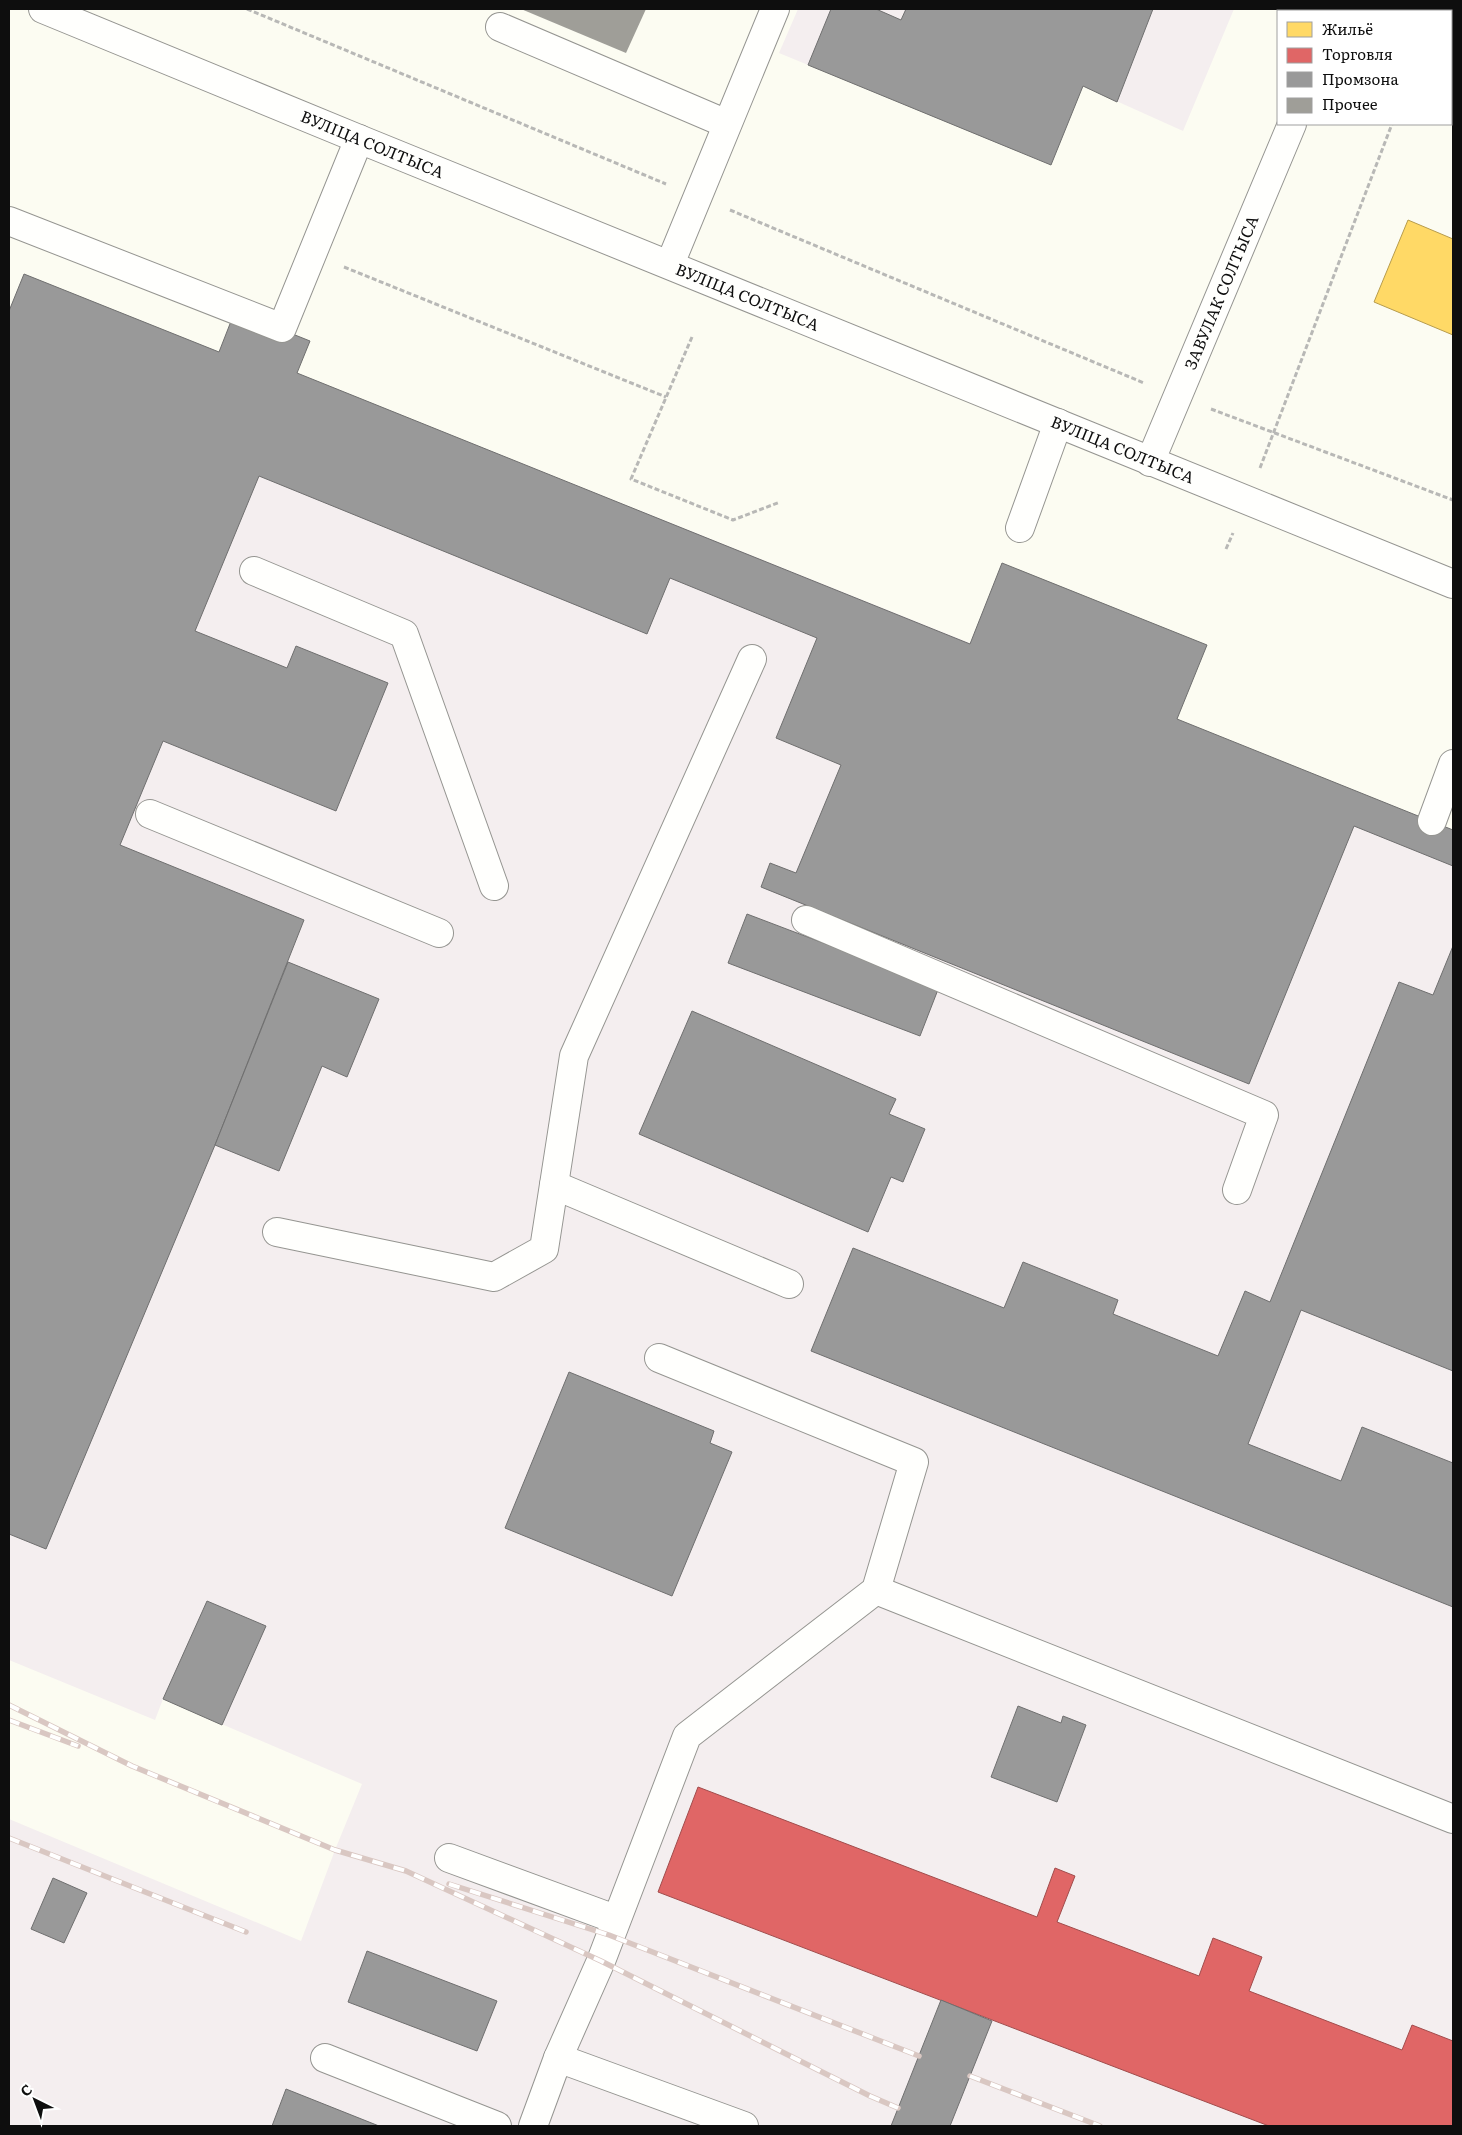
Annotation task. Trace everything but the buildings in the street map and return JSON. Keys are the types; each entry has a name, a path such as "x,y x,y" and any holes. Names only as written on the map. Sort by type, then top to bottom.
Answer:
{"street":[{"name":"ВУЛІЦА СОЛТЫСА","path":"43,9 1453,584"},
{"path":"670,264 775,9"},
{"path":"500,27 727,124"},
{"name":"ЗАВУЛАК СОЛТЫСА","path":"1150,462 1292,125"},
{"path":"9,221 282,328 359,139"},
{"path":"1020,528 1058,422"},
{"path":"254,571 404,634 494,886"},
{"path":"277,1232 494,1277 544,1249 574,1056 752,659"},
{"path":"1432,821 1453,764"},
{"path":"150,814 439,933"},
{"path":"806,920 1264,1115 1237,1190"},
{"path":"554,1185 788,1284"},
{"path":"532,2126 558,2058 601,1961 687,1736 876,1590 914,1462 659,1358"},
{"path":"876,1590 1453,1819"},
{"path":"449,1858 616,1920"},
{"path":"325,2058 497,2126"},
{"path":"558,2058 744,2126"}],"path":[{"path":"247,9 1178,397 1453,500"},
{"path":"1226,549 1275,432 1392,125"},
{"path":"311,256 666,396"},
{"path":"692,337 631,479 733,520 780,502"}],"shaded area":[{"path":"798,9 1234,9 1183,131 1083,86 1051,165 779,53"},
{"path":"24,274 219,352 235,311 297,373 970,643 1002,563 1177,719 1453,830 1453,2126 9,2126 9,1819 301,1941 362,1784 163,1699 155,1720 9,1660 9,305 11,306"}],"railway":[{"path":"9,1705 132,1766 335,1850 406,1871 601,1961 870,2096 898,2108"},
{"path":"9,1720 78,1746"},
{"path":"9,1838 246,1932"},
{"path":"449,1884 609,1935 919,2056"},
{"path":"970,2076 1100,2126"}]}
